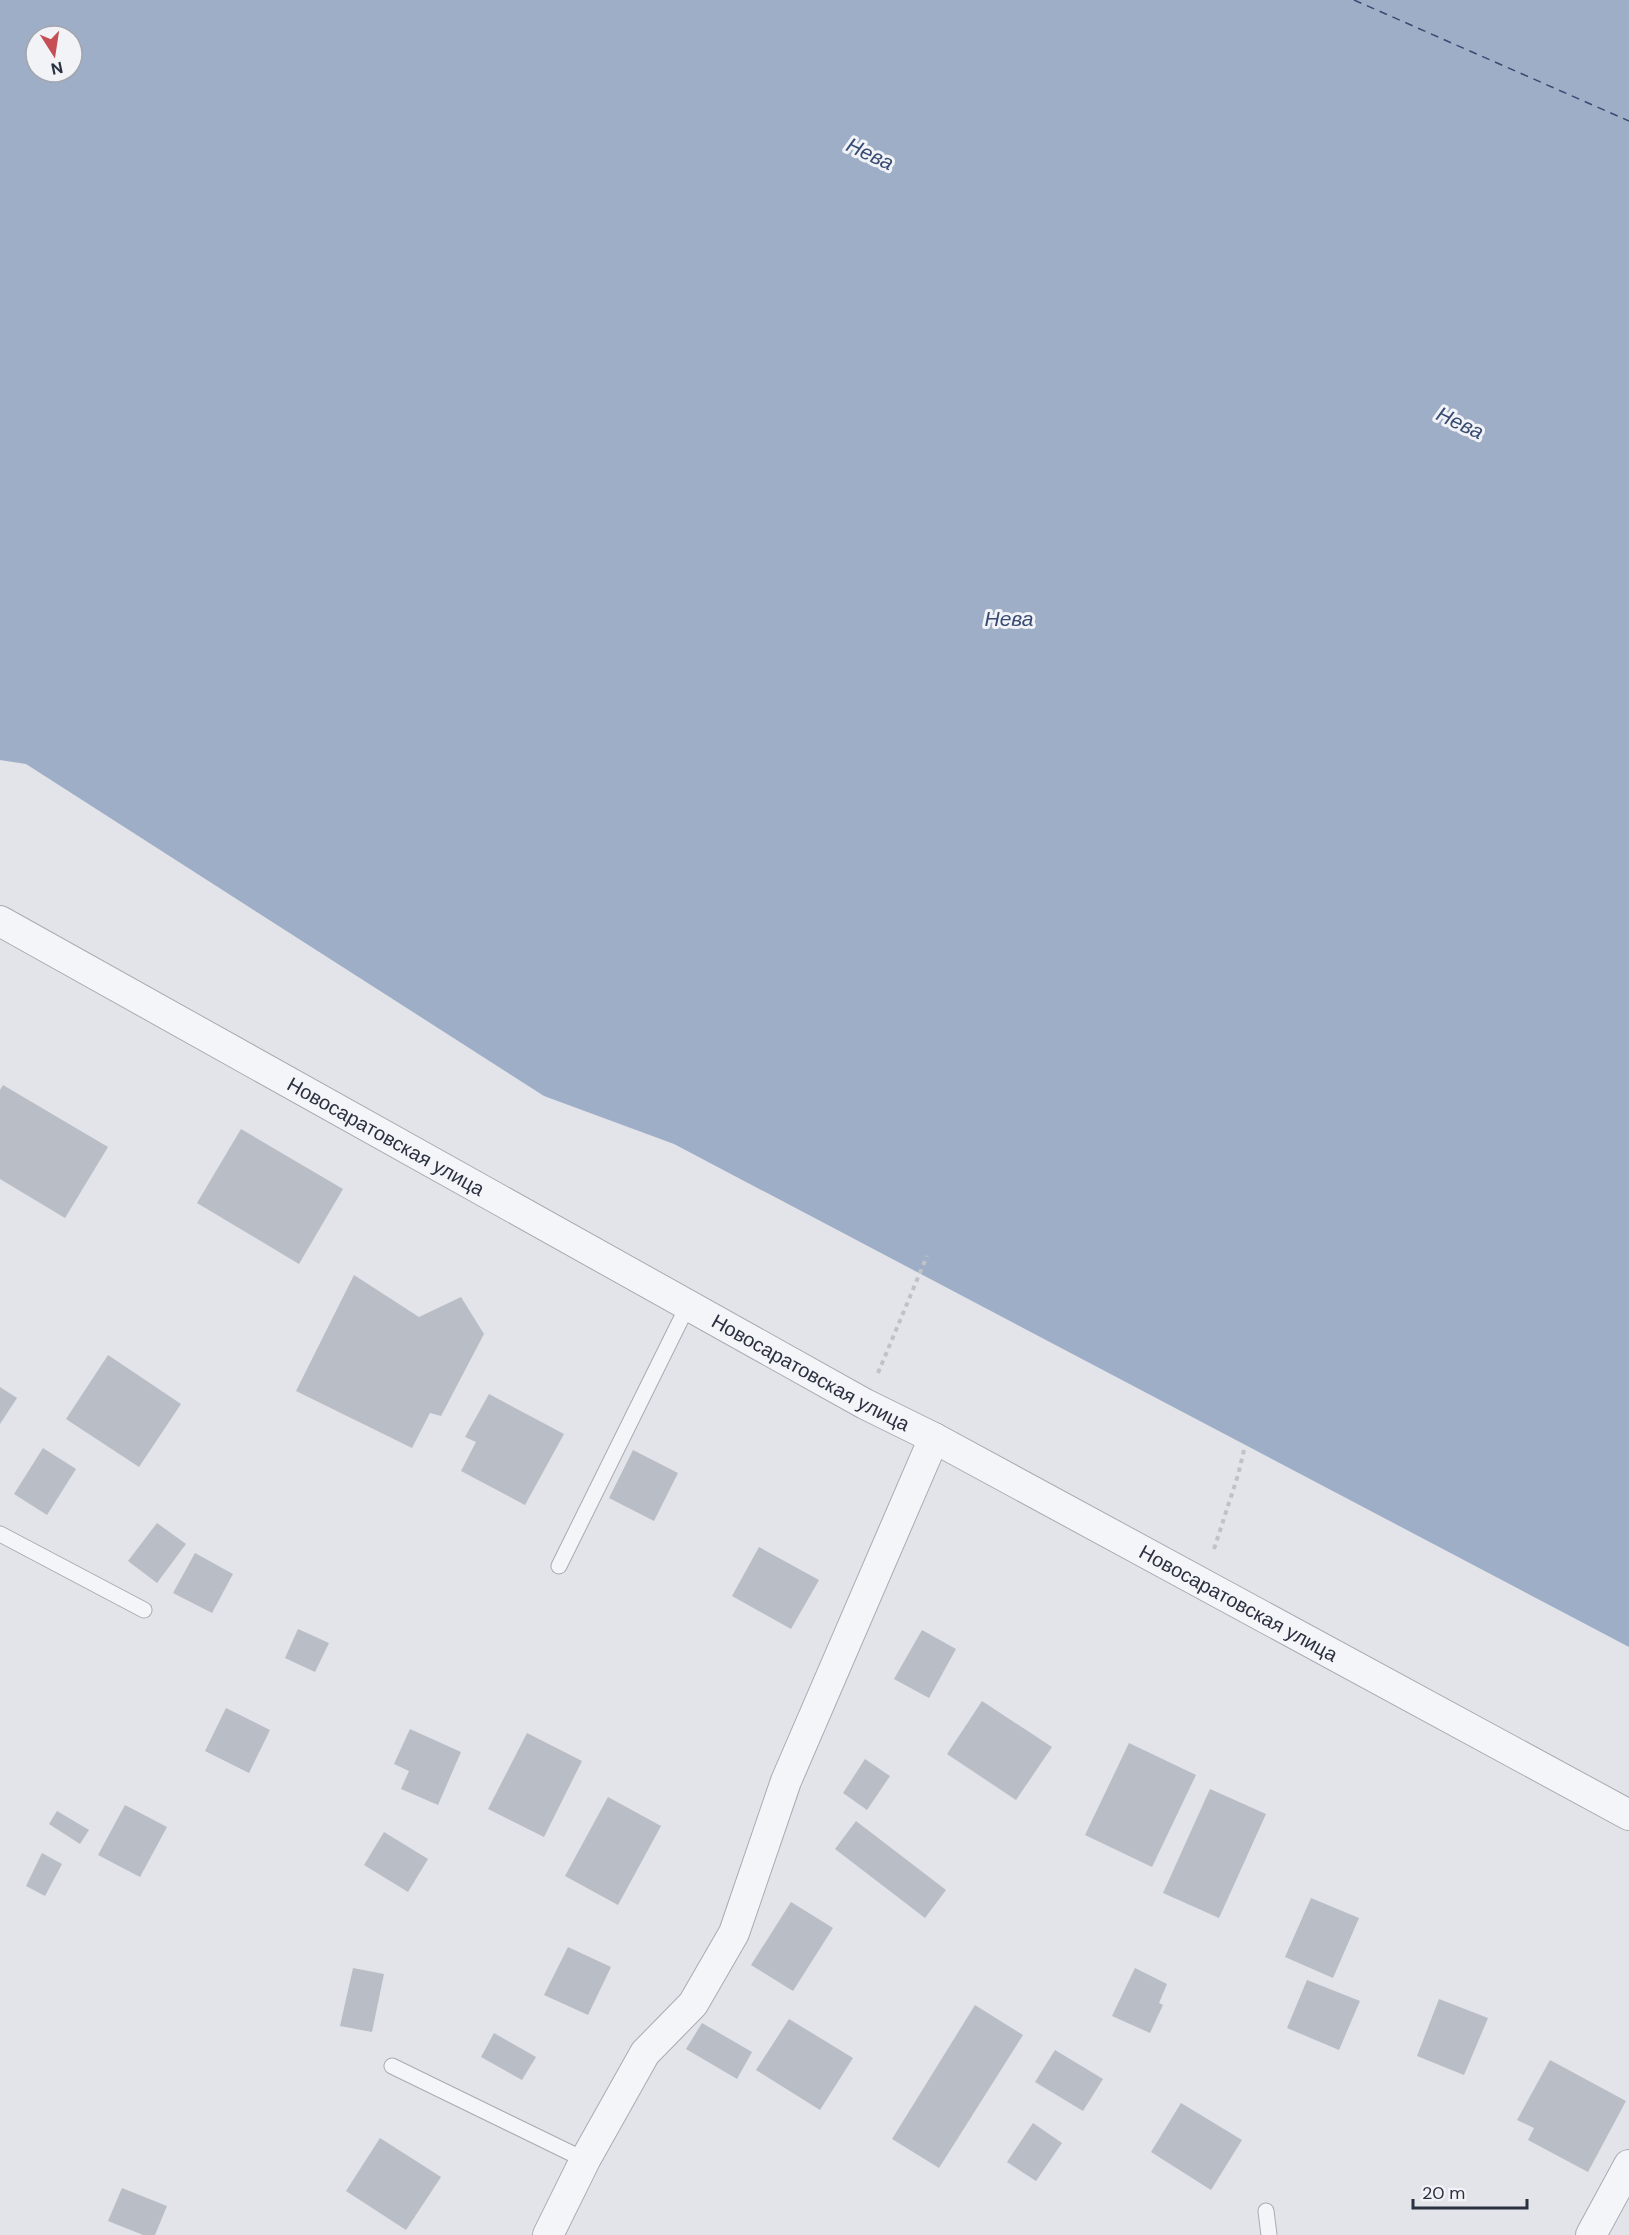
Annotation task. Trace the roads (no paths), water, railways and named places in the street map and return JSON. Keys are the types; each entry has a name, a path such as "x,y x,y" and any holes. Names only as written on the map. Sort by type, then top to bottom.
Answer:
{"street":[{"name":"Новосаратовская улица","path":"0,921 865,1404 934,1438 1629,1815"},
{"path":"548,2235 585,2160 645,2053 693,2004 734,1933 786,1781 934,1438"},
{"path":"1591,2235 1629,2165"}],"lane":[{"path":"559,1566 688,1305"},
{"path":"0,1534 144,1610"},
{"path":"392,2066 585,2160"},
{"path":"1266,2211 1269,2235"}],"water":[{"name":"Нева","path":"0,0 1629,0 1629,1647 674,1144 544,1096 26,764 0,760"}]}
